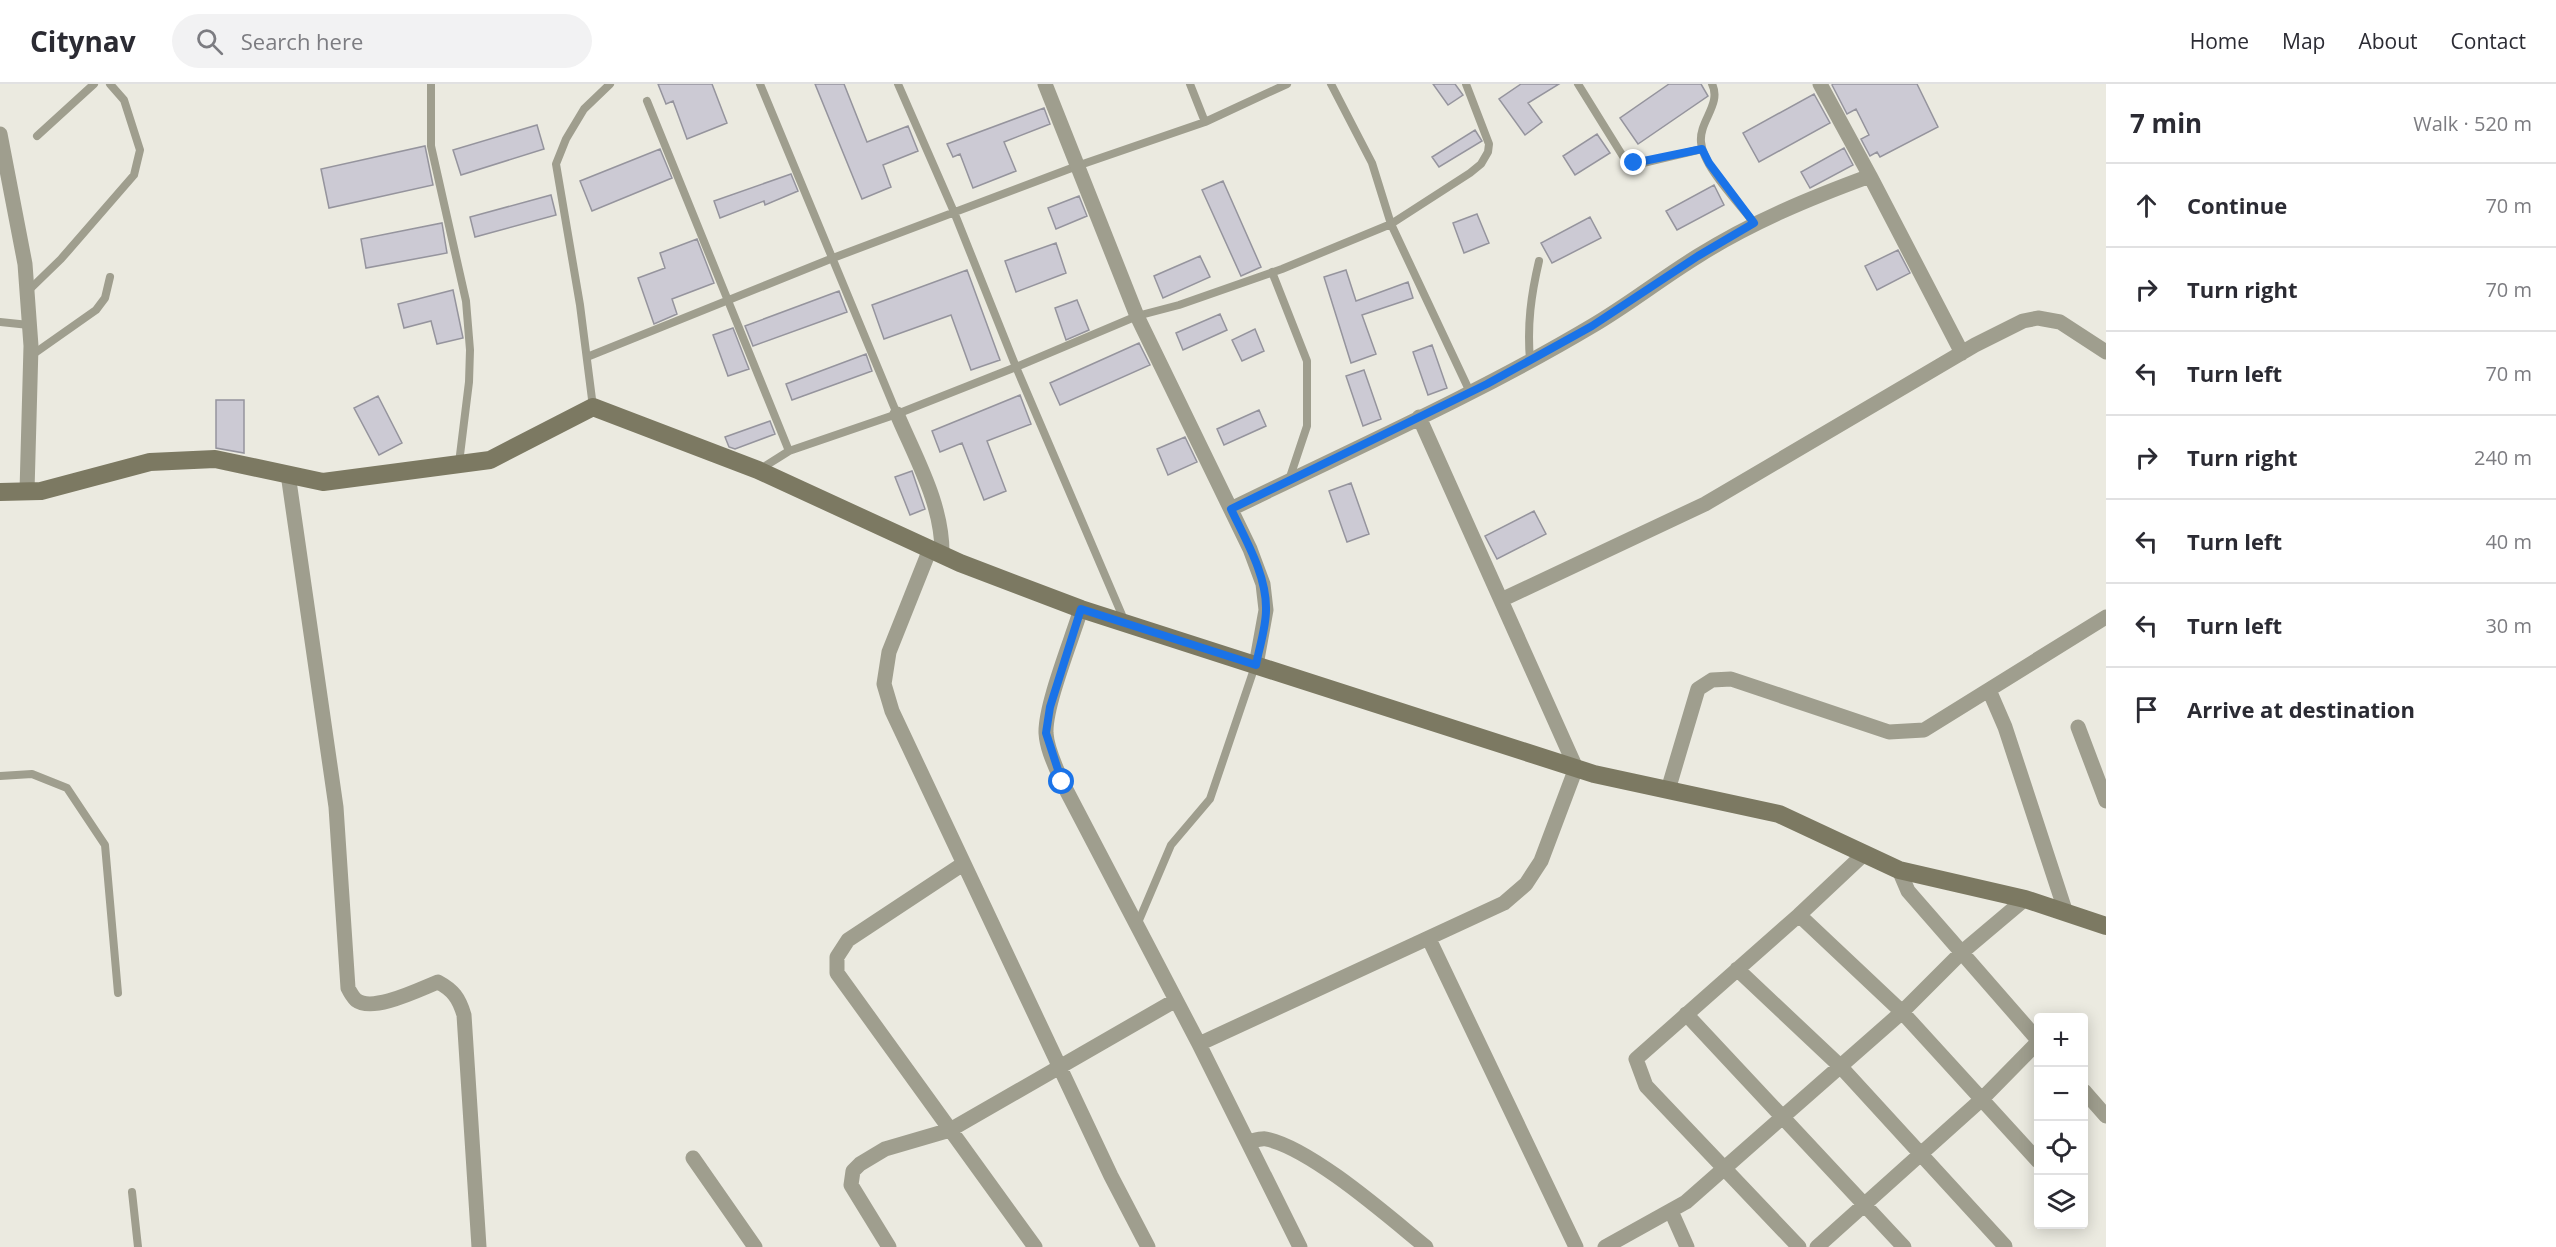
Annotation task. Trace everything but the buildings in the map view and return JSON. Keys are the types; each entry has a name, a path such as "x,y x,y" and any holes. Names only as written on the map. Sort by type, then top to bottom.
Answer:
{"street":[{"path":"1045,84 1137,316 1250,549 1263,584 1266,610 1256,665"},
{"path":"1820,84 1962,353"},
{"path":"0,134 25,264 30,356 27,491"},
{"path":"1231,509 1470,392 1530,360 1592,326 1698,256 1754,223 1818,195 1870,176"},
{"path":"1501,600 1705,504 1962,353 2023,321 2038,318 2060,322 2106,352"},
{"path":"0,492 41,491 150,462 215,459 323,482 459,464 490,459 593,406 758,470 936,552 1081,609 1576,768 1779,814 1899,870 2025,898 2106,927"},
{"path":"897,414 939,514 942,533 936,552 889,652 884,684 892,711 1059,1069 1148,1247"},
{"path":"1199,1044 1318,987 1429,939 1504,903 1526,884 1541,861 1576,768 1419,417"},
{"path":"288,474 336,807 348,988 357,1000 368,1004 387,1001 438,982 449,988 459,999 464,1015 479,1247"},
{"path":"1081,609 1050,707 1046,733 1062,782 1199,1044 1300,1247"},
{"path":"1668,790 1698,689 1712,680 1731,679 1889,732 1924,730 2106,617"},
{"path":"1989,690 2005,727 2066,913"},
{"path":"2078,727 2106,801"},
{"path":"1799,1247 1646,1086 1636,1059 1799,915 1864,854"},
{"path":"963,864 848,940 837,957 837,973 1035,1247"},
{"path":"1899,870 1908,891 2034,1036"},
{"path":"1605,1247 1686,1202 1902,1012 1961,953 2025,898"},
{"path":"1799,915 1902,1012 2034,1157"},
{"path":"1429,939 1576,1247"},
{"path":"1737,969 1840,1066 2005,1246"},
{"path":"890,1247 851,1185 853,1172 860,1164 885,1149 950,1130 1176,1000"},
{"path":"1686,1014 1904,1247"},
{"path":"1817,1247 1982,1099 2034,1045"},
{"path":"2088,1096 2106,1116"},
{"path":"1248,1142 1264,1139 1302,1154 1373,1204 1426,1247"},
{"path":"693,1158 755,1247"},
{"path":"1671,1210 1688,1247"}],"lane":[{"path":"37,136 94,84"},
{"path":"27,292 61,259 134,175 140,150 123,100 110,84"},
{"path":"431,84 431,146 466,301 470,350 469,382 459,464"},
{"path":"593,406 556,164 566,139 584,109 610,84"},
{"path":"760,84 897,414"},
{"path":"898,84 954,212 1016,368 1125,623"},
{"path":"1190,84 1205,122"},
{"path":"587,357 833,258 1077,165 1205,122 1287,84"},
{"path":"1331,84 1372,163 1391,224 1470,392"},
{"path":"758,470 789,451 897,414 1016,368 1137,316 1272,272 1391,224 1470,173 1481,164 1488,152 1489,144 1466,84"},
{"path":"1578,84 1624,158 1634,163 1643,162 1702,149"},
{"path":"1712,84 1714,101 1700,138 1702,149 1709,163 1754,223"},
{"path":"647,102 789,451"},
{"path":"1530,360 1528,333 1530,299 1539,261"},
{"path":"1272,272 1307,361 1307,426 1289,480"},
{"path":"30,356 96,310 105,298 110,276"},
{"path":"0,322 29,325"},
{"path":"1137,925 1171,846 1210,799 1256,665"},
{"path":"0,776 32,774 67,788 105,845 118,993"},
{"path":"132,1192 138,1247"}],"route":[{"path":"1062,782 1050,753 1046,733 1050,707 1081,609 1256,665 1266,610 1263,584 1231,509 1487,384 1592,326 1698,256 1754,223 1709,163 1702,149 1634,163"}]}
